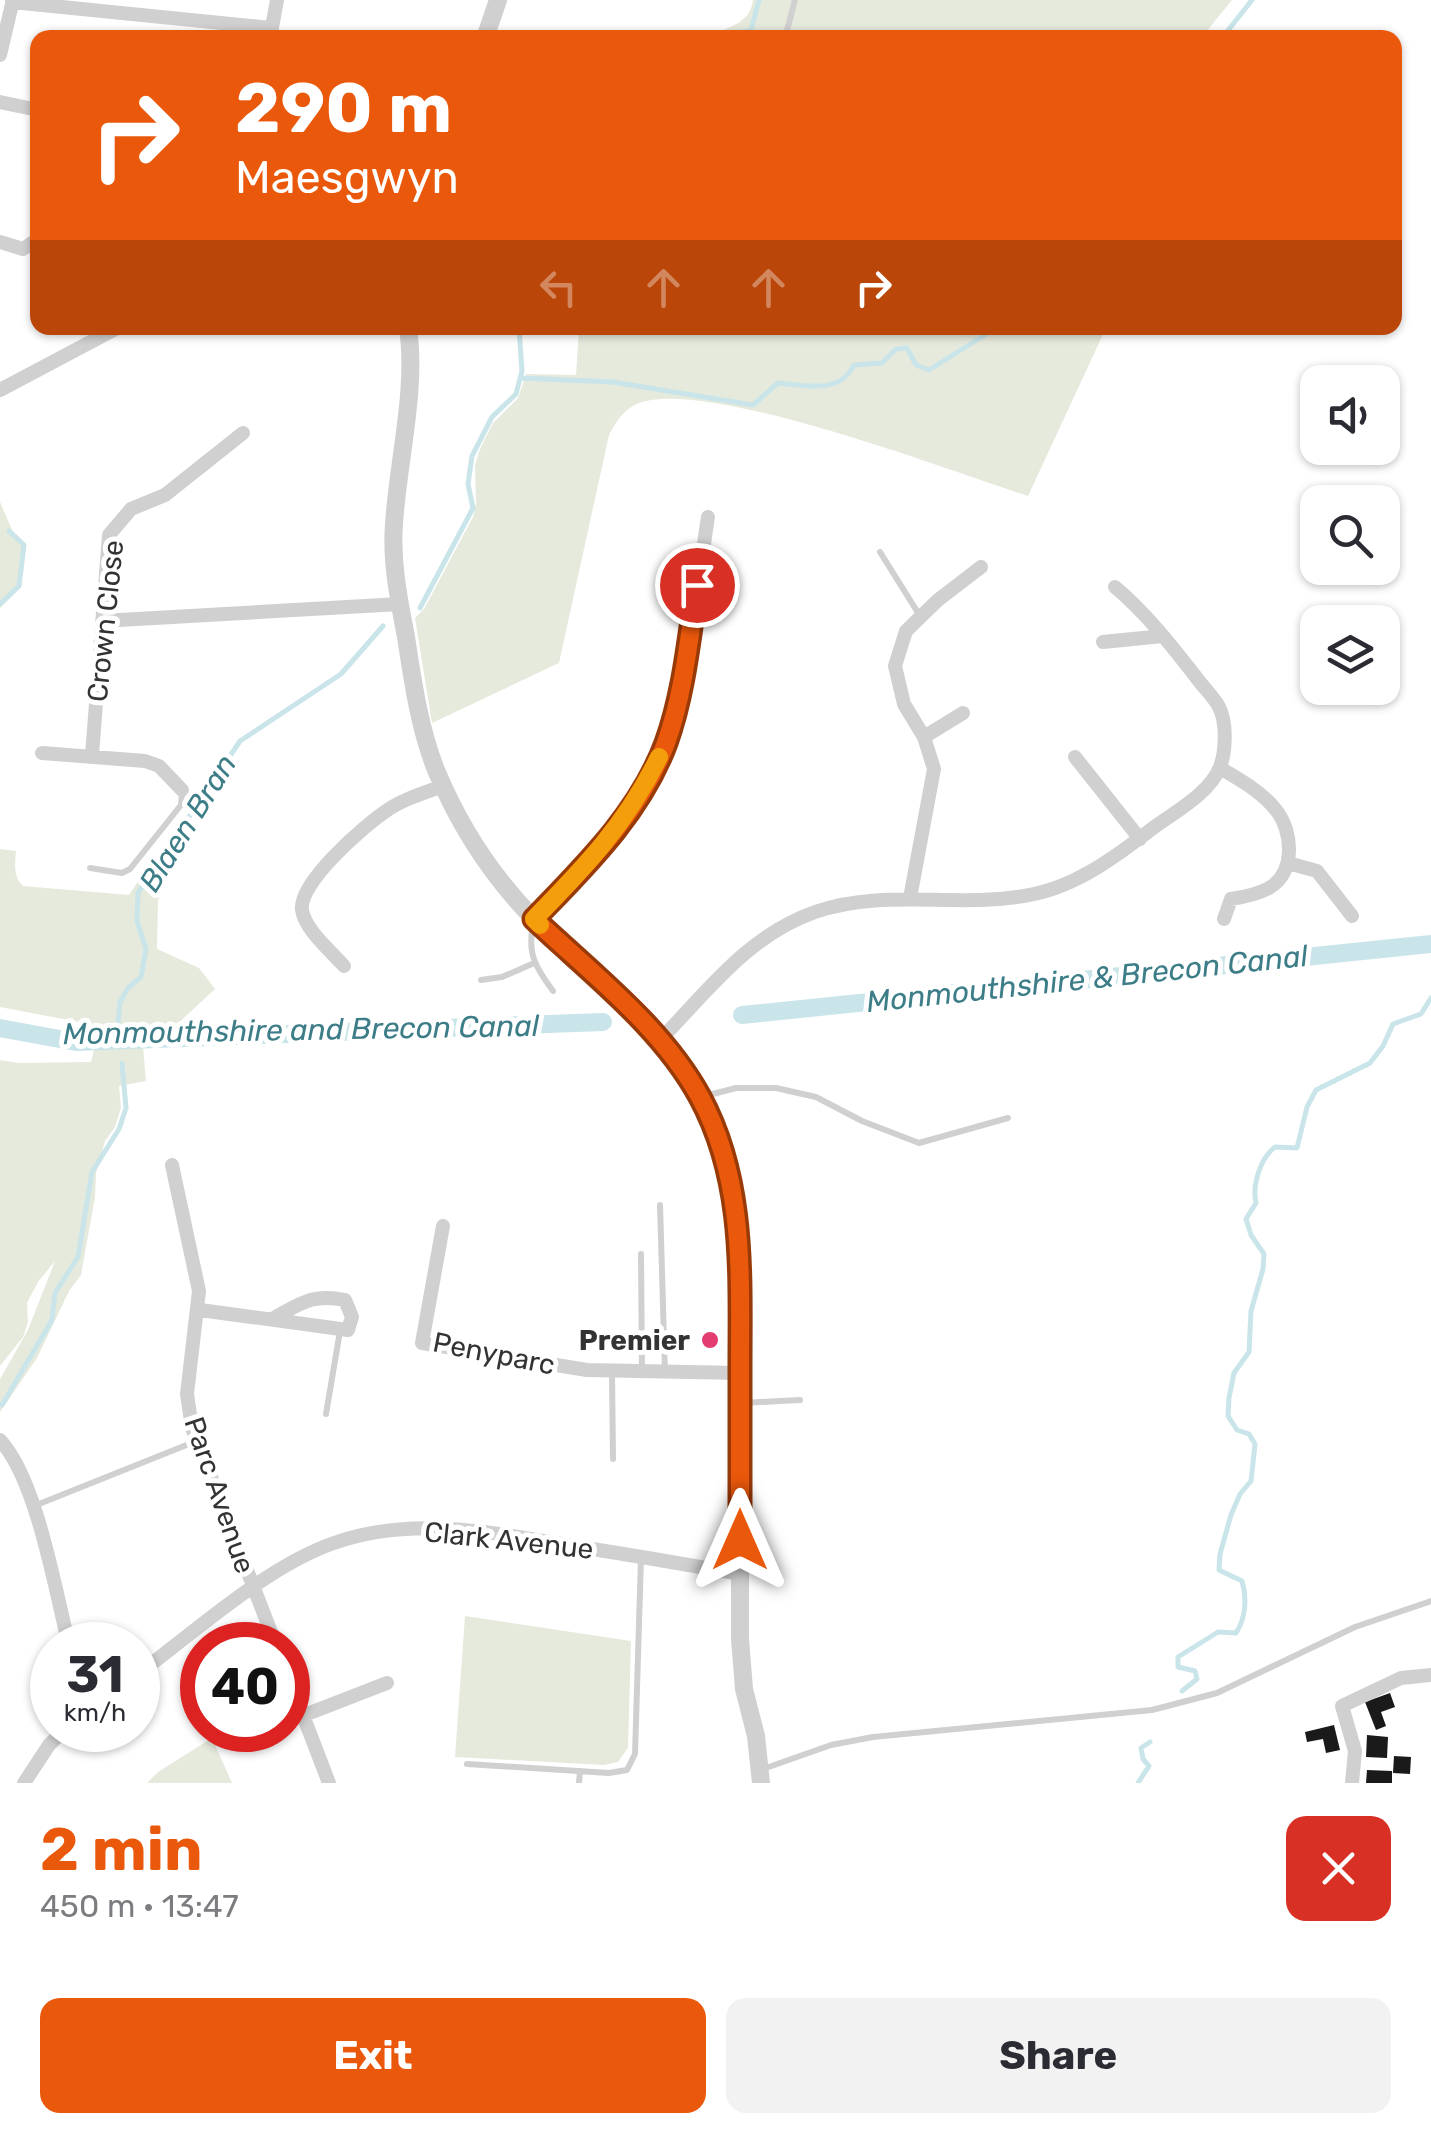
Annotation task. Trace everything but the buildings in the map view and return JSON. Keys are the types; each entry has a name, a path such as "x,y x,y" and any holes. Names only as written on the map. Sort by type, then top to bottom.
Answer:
{"street":[{"path":"272,30 277,0"},
{"path":"488,30 498,0"},
{"path":"0,55 13,1 247,30"},
{"path":"0,102 30,108"},
{"path":"0,242 23,249 30,244"},
{"path":"0,390 103,335"},
{"path":"408,335 408,380 393,528 400,604 421,727 443,786 493,871 534,919 658,1041 700,1097 730,1179 739,1230 740,1639 744,1688 761,1776"},
{"name":"Crown Close","path":"92,755 109,535 132,510 164,495 243,433"},
{"path":"534,919 603,847 638,800 666,744 681,687 708,518"},
{"path":"910,898 934,769 924,737 904,704 895,666 906,631 981,566"},
{"path":"658,1041 727,966 770,932 814,912 857,900 977,899 1035,894 1081,877 1140,839 1210,783 1220,768 1224,738 1221,709 1138,606 1114,587"},
{"path":"102,621 400,604"},
{"path":"1103,642 1164,636"},
{"path":"924,737 963,713"},
{"path":"42,754 145,761 159,766 182,790"},
{"path":"1075,758 1140,839"},
{"path":"1220,768 1257,790 1279,813 1289,840 1288,863 1280,879 1269,888 1232,899 1224,919"},
{"path":"344,966 310,928 302,910 304,892 316,875 386,811 443,786"},
{"path":"1288,863 1317,870 1352,916"},
{"name":"Parc Avenue","path":"172,1165 200,1291 186,1394 196,1442 267,1622"},
{"name":"Penyparc","path":"443,1226 422,1343 612,1372 740,1373"},
{"path":"200,1310 348,1330 352,1317 345,1300 329,1297 310,1298 272,1319"},
{"path":"0,1440 12,1453 33,1506 63,1622"},
{"name":"Clark Avenue","path":"160,1658 296,1560 334,1542 373,1532 432,1527 486,1532 741,1574"},
{"path":"1352,1783 1355,1752 1342,1706 1402,1678 1431,1675"},
{"path":"310,1713 387,1683"},
{"path":"310,1736 329,1783"},
{"path":"24,1783 47,1752"}],"lane":[{"path":"787,30 795,0"},
{"path":"880,552 920,617"},
{"path":"90,868 122,873 130,869 181,805 182,790"},
{"path":"534,919 529,944 532,964 553,991"},
{"path":"482,980 502,977 532,964"},
{"path":"700,1097 736,1088 776,1088 816,1096 862,1120 920,1142 1008,1118"},
{"path":"660,1205 666,1373"},
{"path":"641,1254 642,1373"},
{"path":"326,1414 340,1329"},
{"path":"612,1372 613,1459"},
{"path":"740,1403 800,1400"},
{"path":"33,1506 196,1442"},
{"path":"467,1764 609,1773 628,1770 635,1754 642,1556"},
{"path":"761,1776 831,1745 873,1737 1152,1710 1217,1693 1355,1628 1431,1600"},
{"path":"579,1783 580,1771"}],"shaded area":[{"path":"753,0 1232,0 1208,30 725,30 743,20"},
{"path":"579,335 1103,335 1028,496 765,413 709,402 664,399 633,406 609,435 559,663 432,723 415,618 424,609 473,517 475,465 480,449 493,423 518,398 526,374 576,375"},
{"path":"0,502 12,530 26,545 21,587 0,608"},
{"path":"0,849 16,851 16,874 23,886 129,895 154,857 169,861 158,901 157,949 199,968 215,989 172,1029 142,1035 146,1081 119,1086 121,1108 105,1141 96,1173 81,1275 69,1291 37,1358 0,1412 0,1379 28,1330 55,1261 27,1303 28,1322 23,1337 0,1366 0,1060 91,1062 100,1026 0,1007"},
{"path":"465,1616 631,1641 628,1748 618,1762 604,1765 455,1757"},
{"path":"190,1752 218,1752 232,1783 147,1783"}],"waterway":[{"name":"Blaen Bran","path":"751,30 759,0"},
{"path":"1228,30 1252,0"},
{"name":"Blaen Bran","path":"420,608 473,508 468,484 472,456 492,417 516,394 522,371 519,335"},
{"path":"521,378 613,382 753,405 778,383 831,384 840,381 854,365 882,363 896,349 907,348 916,365 929,370 985,335"},
{"path":"0,604 19,586 24,545 9,531"},
{"name":"Blaen Bran","path":"118,1023 120,1002 141,977 146,949 137,921 138,893 240,741 341,674 383,626"},
{"name":"Monmouthshire & Brecon Canal","path":"742,1015 1431,944"},
{"path":"1182,1691 1197,1679 1195,1671 1178,1667 1178,1657 1218,1632 1236,1633 1245,1607 1242,1581 1219,1570 1231,1515 1251,1481 1255,1444 1249,1434 1237,1430 1228,1416 1234,1373 1249,1352 1251,1311 1263,1269 1264,1254 1246,1219 1256,1203 1258,1173 1275,1147 1297,1148 1307,1107 1316,1090 1370,1063 1393,1024 1421,1014 1431,998"},
{"name":"Monmouthshire and Brecon Canal","path":"0,1028 76,1042 603,1022"},
{"name":"Blaen Bran","path":"2,1405 52,1320 55,1293 78,1257 92,1172 119,1129 126,1108 122,1063"},
{"path":"1138,1783 1149,1766 1141,1748 1150,1742"}],"slow traffic":[{"path":"540,925 534,919 603,847 638,800 659,757"}],"place":[{"name":"Premier","path":"710,1340"}],"route":[{"path":"697,585 681,687 666,744 638,800 603,847 534,919 674,1058 700,1097 716,1136 730,1179 739,1230 740,1540"}]}
